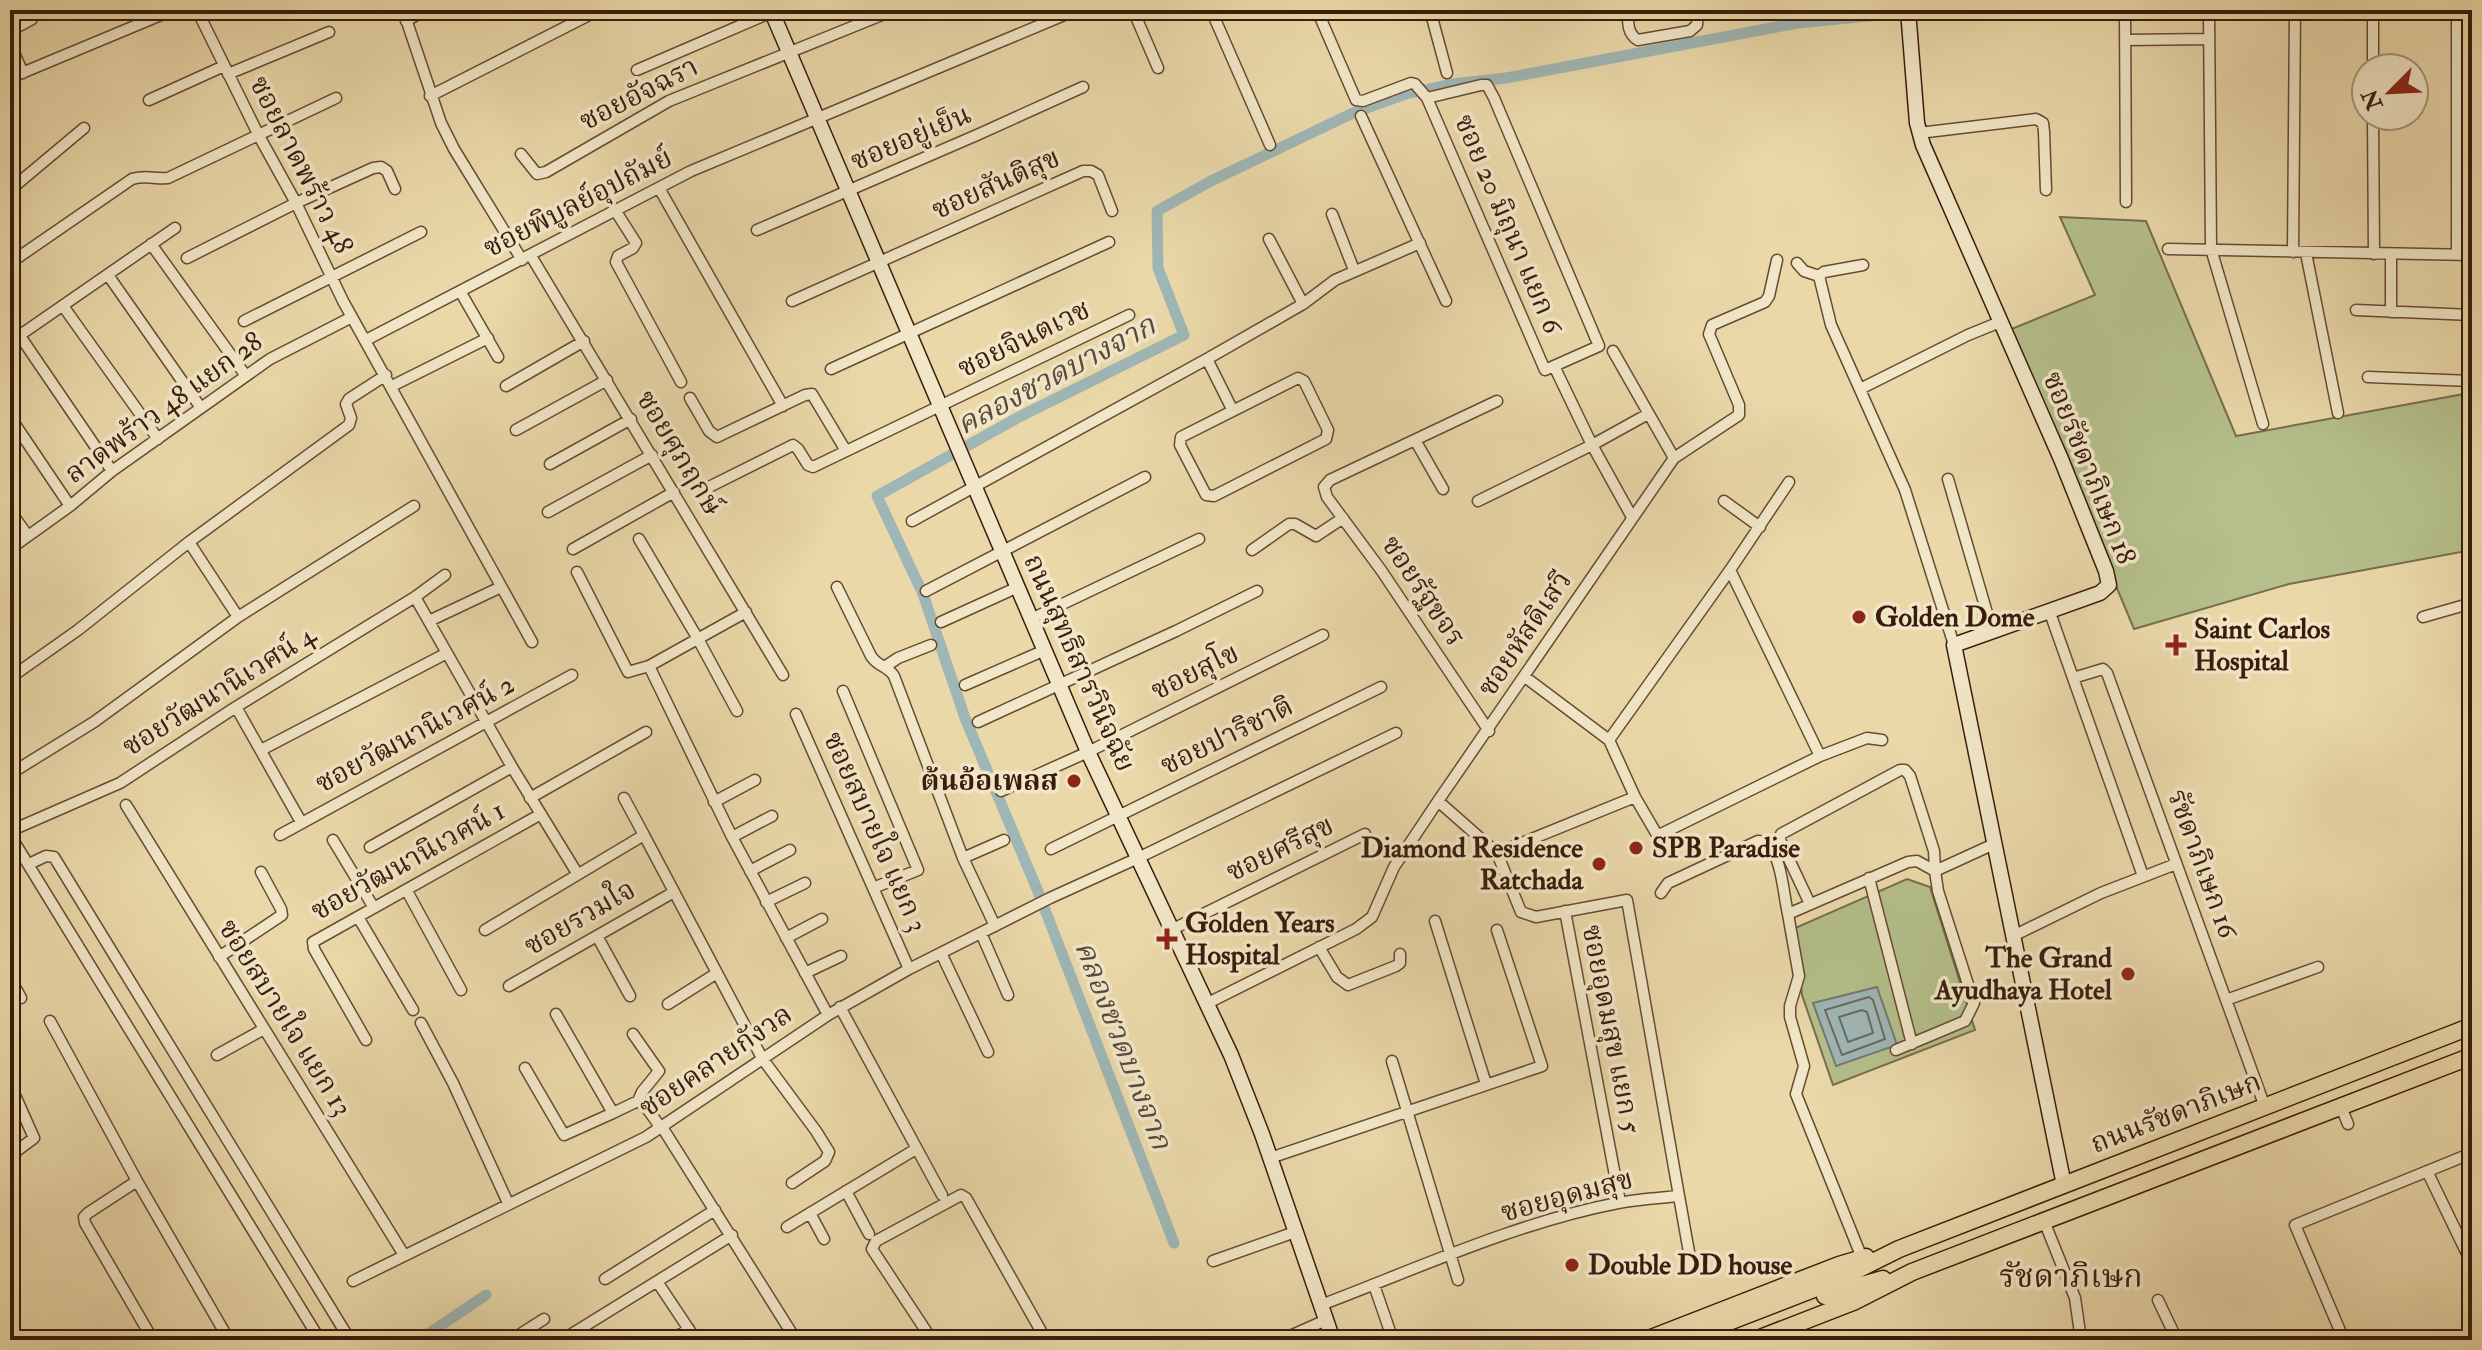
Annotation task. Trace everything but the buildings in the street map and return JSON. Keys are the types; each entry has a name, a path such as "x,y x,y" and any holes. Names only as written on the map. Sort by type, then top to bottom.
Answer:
{"main road":[{"name":"ถนนรัชดาภิเษก","path":"1682,1340 1837,1280 1899,1249 2472,1026"},
{"name":"ถนนรัชดาภิเษก","path":"1755,1340 1853,1302 1912,1272 2472,1056"},
{"name":"ถนนรัชดาภิเษก","path":"1646,1340 1839,1265 1899,1249"},
{"name":"ถนนรัชดาภิเษก","path":"1713,1340 1841,1290 1912,1272"}],"street":[{"path":"10,78 173,10"},
{"name":"ซอยลาดพร้าว 48","path":"197,10 352,317 532,642"},
{"path":"405,15 425,10"},
{"path":"430,96 575,15 599,10"},
{"path":"789,52 894,10"},
{"path":"1133,10 1158,68"},
{"path":"1211,10 1270,145"},
{"name":"ซอย 20 มิถุนา แยก 6","path":"1317,10 1356,100 1363,101 1409,83 1415,84 1426,96 1545,370 1554,366 1592,445 1632,517"},
{"path":"1430,10 1447,73"},
{"path":"1628,10 1629,29 1638,40 1690,31 1697,25 1698,10"},
{"path":"2125,10 2126,202"},
{"path":"2209,10 2211,249 2263,424"},
{"path":"2293,252 2295,10"},
{"path":"2373,10 2373,52"},
{"path":"2457,10 2457,255"},
{"path":"637,70 771,11"},
{"name":"ถนนสุทธิสารวินิจฉัย","path":"771,11 1088,752 1231,1055 1333,1340"},
{"name":"ซอยรัชดาภิเษก 18","path":"1908,12 1919,133 2061,459 2109,585 2100,593 1954,645"},
{"name":"ซอยศุภฤกษ์","path":"405,15 430,96 454,149 584,341 783,675"},
{"name":"ซอยพิบูลย์อุปถัมย์","path":"366,340 659,188 817,117 1062,16"},
{"path":"10,31 32,19"},
{"path":"149,100 329,32"},
{"path":"2125,40 2209,39"},
{"path":"10,44 23,73"},
{"name":"ซอยอัจฉรา","path":"521,154 537,174 546,172 669,101 789,52"},
{"path":"1426,96 1481,85 1487,85 1491,91 1599,346 1554,366"},
{"name":"ซอยอยู่เย็น","path":"757,230 1083,87"},
{"path":"10,263 132,179 146,175 156,179 168,178 336,98"},
{"path":"1361,116 1446,301"},
{"path":"1919,133 2036,119 2043,123 2046,190"},
{"path":"10,190 84,128"},
{"path":"2373,132 2374,254"},
{"path":"187,258 296,203 381,167 387,171 395,189"},
{"name":"ซอยสันติสุข","path":"879,262 1083,171 1098,175 1112,211"},
{"path":"659,188 783,406"},
{"path":"615,210 636,243 618,256 616,262 681,382"},
{"path":"1332,214 1354,270"},
{"path":"112,471 15,339 175,228"},
{"path":"244,321 421,232"},
{"path":"1269,239 1303,304"},
{"path":"831,369 1109,242"},
{"path":"912,521 1207,359 1303,304 1325,285 1420,243"},
{"path":"151,244 246,376"},
{"path":"2168,249 2472,255"},
{"path":"2306,253 2338,413"},
{"path":"2391,254 2391,312"},
{"name":"ซอยหัสดิเสวี","path":"1208,1003 1356,929 1372,917 1394,867 1674,458 1739,415 1739,405 1709,334 1710,328 1765,302 1777,260"},
{"path":"792,301 879,262"},
{"path":"1797,263 1804,271 1819,276"},
{"path":"1819,276 1824,272 1863,265"},
{"path":"108,275 201,408"},
{"path":"1819,276 1831,325 1905,490 1954,645 2064,1185"},
{"path":"460,291 498,357"},
{"path":"63,306 158,439"},
{"path":"2356,310 2472,315"},
{"name":"ซอยจินตเวช","path":"709,487 793,445 810,467 1129,315"},
{"name":"ลาดพร้าว 48 แยก 28","path":"10,549 112,471 246,376 280,353 352,317"},
{"path":"1860,389 2000,322"},
{"path":"392,386 488,338"},
{"path":"506,386 584,341"},
{"path":"1613,351 1674,458"},
{"path":"1207,359 1232,409"},
{"path":"10,678 349,425 351,418 346,404 349,399 386,375"},
{"path":"2368,377 2472,381"},
{"path":"1301,378 1328,435 1322,442 1209,496 1203,492 1180,445 1181,437 1232,409 1301,378"},
{"path":"516,430 607,380"},
{"path":"690,398 709,431 717,437 812,394 846,451"},
{"path":"1443,489 1415,440 1497,401"},
{"path":"1478,501 1648,414"},
{"path":"10,417 70,506"},
{"path":"550,464 631,419"},
{"name":"ซอยรัฐขจร","path":"1415,440 1330,480 1324,491 1489,731"},
{"path":"548,512 652,455"},
{"path":"926,591 1145,477"},
{"path":"1948,479 1992,630"},
{"path":"1609,740 1789,482"},
{"path":"573,549 674,492"},
{"path":"1724,501 1760,527"},
{"path":"10,774 94,722 238,617 414,506"},
{"path":"10,511 28,536"},
{"path":"1252,550 1289,524 1295,524 1316,536 1343,518"},
{"path":"639,539 737,711"},
{"path":"1031,619 1199,539"},
{"path":"189,542 238,617"},
{"path":"1730,570 1820,756"},
{"path":"577,572 628,672 649,666 746,612"},
{"name":"ซอยวัฒนานิเวศน์ 4","path":"10,833 120,783 445,575"},
{"path":"429,621 501,587"},
{"path":"837,587 877,665 886,666 931,645"},
{"path":"941,622 1018,587"},
{"path":"978,722 1257,591"},
{"path":"415,597 530,798 577,873"},
{"path":"2423,617 2472,603"},
{"path":"2049,610 2143,876"},
{"name":"ซอยสุโข","path":"1001,791 1088,752 1323,635"},
{"path":"965,685 1045,650"},
{"path":"261,750 447,653"},
{"path":"649,666 714,802 828,1015"},
{"path":"886,666 894,676 963,858 995,926"},
{"name":"รัชดาภิเษก 16","path":"2073,678 2103,669 2107,673 2265,1107"},
{"name":"ซอยวัฒนานิเวศน์ 2","path":"280,835 572,675"},
{"path":"1525,677 1609,740 1652,829 1661,834 1820,756 1867,738 1882,740"},
{"name":"ซอยปาริชาติ","path":"1051,849 1381,687"},
{"path":"843,691 918,870 873,888"},
{"path":"236,707 301,822"},
{"name":"ซอยสบายใจ แยก 3","path":"796,714 909,969"},
{"path":"530,798 646,732"},
{"path":"1138,858 1396,733"},
{"path":"370,847 512,767"},
{"path":"1810,904 1780,840 1781,834 1905,770 1910,776 1934,851 1938,891 1974,1003 1965,1021 1896,1050"},
{"path":"714,802 755,780"},
{"path":"1497,853 1635,797"},
{"path":"624,798 762,1058 829,1152 825,1161 792,1183"},
{"path":"1438,801 1497,853 1521,912 1536,917 1565,911"},
{"name":"ซอยสบายใจ แยก 13","path":"126,805 404,1255"},
{"name":"ซอยวัฒนานิเวศน์ 1","path":"366,1040 314,949 313,942 541,814"},
{"path":"732,837 772,816"},
{"path":"10,833 320,1340"},
{"name":"ซอยศรีสุข","path":"1173,929 1365,834"},
{"path":"485,930 644,835"},
{"path":"333,840 374,908"},
{"path":"963,858 1004,840"},
{"path":"1661,893 1668,883 1758,841 1767,842 1773,849 1799,976 1790,1006 1790,1017 1804,1066 1796,1094 1862,1258"},
{"path":"1935,871 1994,844"},
{"path":"750,871 790,850"},
{"path":"29,864 46,856 54,857 350,1340"},
{"name":"ซอยคลายกังวล","path":"353,1281 662,1128 840,1007 1050,898 1138,858"},
{"path":"1788,914 1908,862 1917,861 1935,871"},
{"path":"2015,935 2176,864"},
{"path":"219,957 282,915 261,872"},
{"path":"1869,878 1912,1044"},
{"path":"766,902 805,883"},
{"path":"407,891 461,990"},
{"name":"ซอยรวมใจ","path":"509,986 674,892"},
{"name":"ซอยอุดมสุข","path":"1321,1305 1451,1255 1566,1216 1620,1202 1679,1196 1627,900 1565,911"},
{"name":"ซอยอุดมสุข แยก 5","path":"1565,911 1620,1202"},
{"path":"358,917 413,1010"},
{"path":"786,938 822,919"},
{"path":"1435,921 1486,1084"},
{"path":"1270,1158 1539,1067 1542,1062 1497,930"},
{"path":"981,933 1008,995"},
{"path":"597,936 630,996"},
{"path":"1319,947 1337,977 1348,985 1396,966 1400,963 1400,954"},
{"path":"941,953 988,1052"},
{"path":"805,973 841,956"},
{"path":"2226,1000 2318,967"},
{"path":"668,1004 717,973"},
{"path":"10,978 21,998"},
{"path":"840,1007 942,1195"},
{"path":"556,1014 613,1113"},
{"path":"50,1021 137,1181 229,1340"},
{"path":"421,1023 453,1083 508,1203"},
{"path":"217,1055 264,1029"},
{"path":"525,1068 564,1135 638,1101 659,1071 633,1034"},
{"path":"1392,1061 1458,1280"},
{"path":"10,1084 34,1138 10,1156"},
{"path":"638,1101 662,1128 796,1340"},
{"path":"2341,1107 2348,1124"},
{"path":"10,1116 22,1108"},
{"path":"787,1227 916,1149"},
{"path":"2344,1340 2295,1225 2472,1153"},
{"path":"2427,1171 2472,1264"},
{"path":"137,1181 84,1217 153,1340"},
{"path":"846,1191 869,1234"},
{"path":"932,1340 872,1249 876,1241 958,1195 964,1196 1046,1340"},
{"path":"1679,1196 1692,1269"},
{"path":"605,1279 715,1210"},
{"path":"810,1213 824,1239"},
{"path":"2044,1221 2075,1298 2081,1340"},
{"path":"1213,1261 1295,1232"},
{"path":"562,1340 732,1235"},
{"path":"658,1283 696,1340"},
{"path":"1374,1285 1393,1340"},
{"path":"2158,1300 2177,1340"},
{"path":"511,1340 544,1319"},
{"path":"1281,1340 1326,1320"},
{"path":"671,1340 689,1329"}],"green space":[{"path":"2060,217 2146,221 2236,436 2464,394 2472,419 2472,550 2289,584 2134,629 2009,330 2095,295"},
{"path":"1907,879 1930,887 1975,1030 1833,1085 1802,995 1795,928"}],"water":[{"path":"1877,987 1897,1045 1836,1066 1813,1003"}],"waterway":[{"name":"คลองชวดบางจาก","path":"1174,1243 1037,889 965,718 923,594 877,496 1021,416 1184,335 1158,268 1157,211 1211,181 1355,112 1406,94 1452,84 1506,78 1798,23 1930,10"},
{"path":"419,1340 486,1295"}],"place":[{"name":"Golden Dome","path":"1859,617"},
{"name":"Saint Carlos Hospital","path":"2176,645"},
{"name":"ต้นอ้อเพลส","path":"1074,781"},
{"name":"SPB Paradise","path":"1636,848"},
{"name":"Diamond Residence Ratchada","path":"1599,864"},
{"name":"Golden Years Hospital","path":"1167,939"},
{"name":"The Grand Ayudhaya Hotel","path":"2128,974"},
{"name":"Double DD house","path":"1572,1265"}],"district":[{"name":"รัชดาภิเษก","path":"2071,1277"}]}
